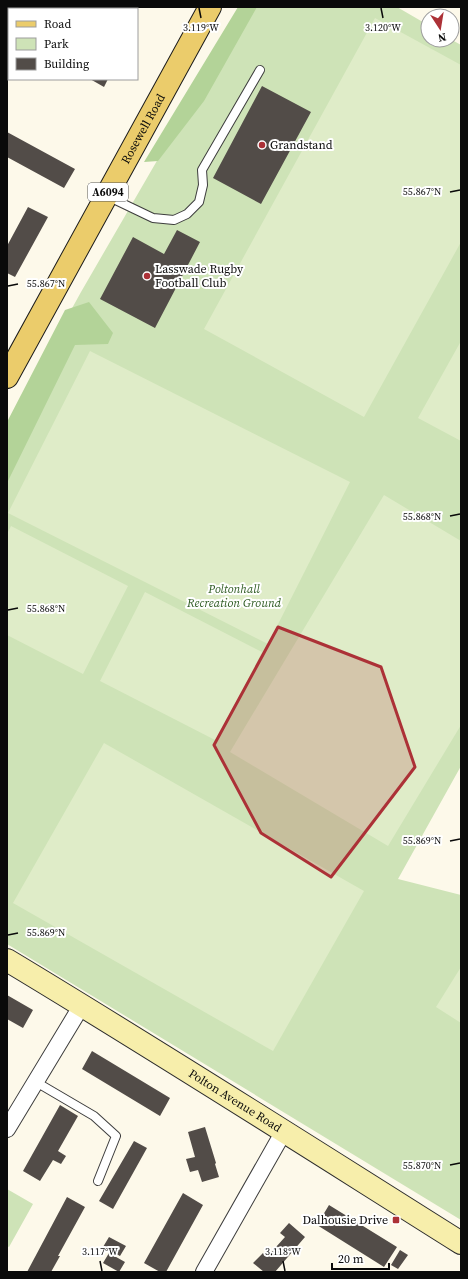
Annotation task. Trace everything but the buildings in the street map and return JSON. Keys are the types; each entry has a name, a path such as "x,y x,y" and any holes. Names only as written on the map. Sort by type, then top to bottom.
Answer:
{"main road":[{"name":"Rosewell Road","path":"7,377 210,7"}],"street":[{"name":"Polton Avenue Road","path":"7,960 82,1005 461,1243"},
{"path":"7,1130 82,1005"},
{"path":"204,1272 284,1131"}],"lane":[{"path":"106,196 153,218 174,220 187,214 199,202 203,185 202,170 260,70"},
{"path":"36,1082 94,1116 116,1136 98,1181"}],"highlighted area":[{"path":"278,627 381,667 415,767 331,877 261,833 214,745"}],"green space":[{"path":"238,7 257,7 204,101 158,161 144,162"},
{"name":"Poltonhall Recreation Ground","path":"246,7 397,7 420,20 420,48 460,48 461,45 461,766 398,879 461,895 461,1220 7,944 7,426 81,292"},
{"path":"375,18 420,43 420,48 430,48 461,65 461,242 364,417 204,329"},
{"path":"89,302 113,333 108,344 75,345 7,483 7,422 65,310"},
{"path":"461,341 461,441 418,418"},
{"path":"90,351 350,482 268,644 8,513"},
{"path":"384,495 461,541 461,725 388,846 230,752"},
{"path":"11,526 128,586 83,674 7,635 7,534"},
{"path":"145,592 262,652 217,741 100,681"},
{"path":"104,743 364,891 273,1051 13,903"},
{"path":"461,967 461,1023 436,1007"},
{"path":"7,1189 33,1204 9,1247 7,1246"}],"place":[{"name":"Grandstand","path":"262,145"},
{"name":"Lasswade Rugby Football Club","path":"147,276"},
{"name":"Dalhousie Drive","path":"396,1220"}]}
